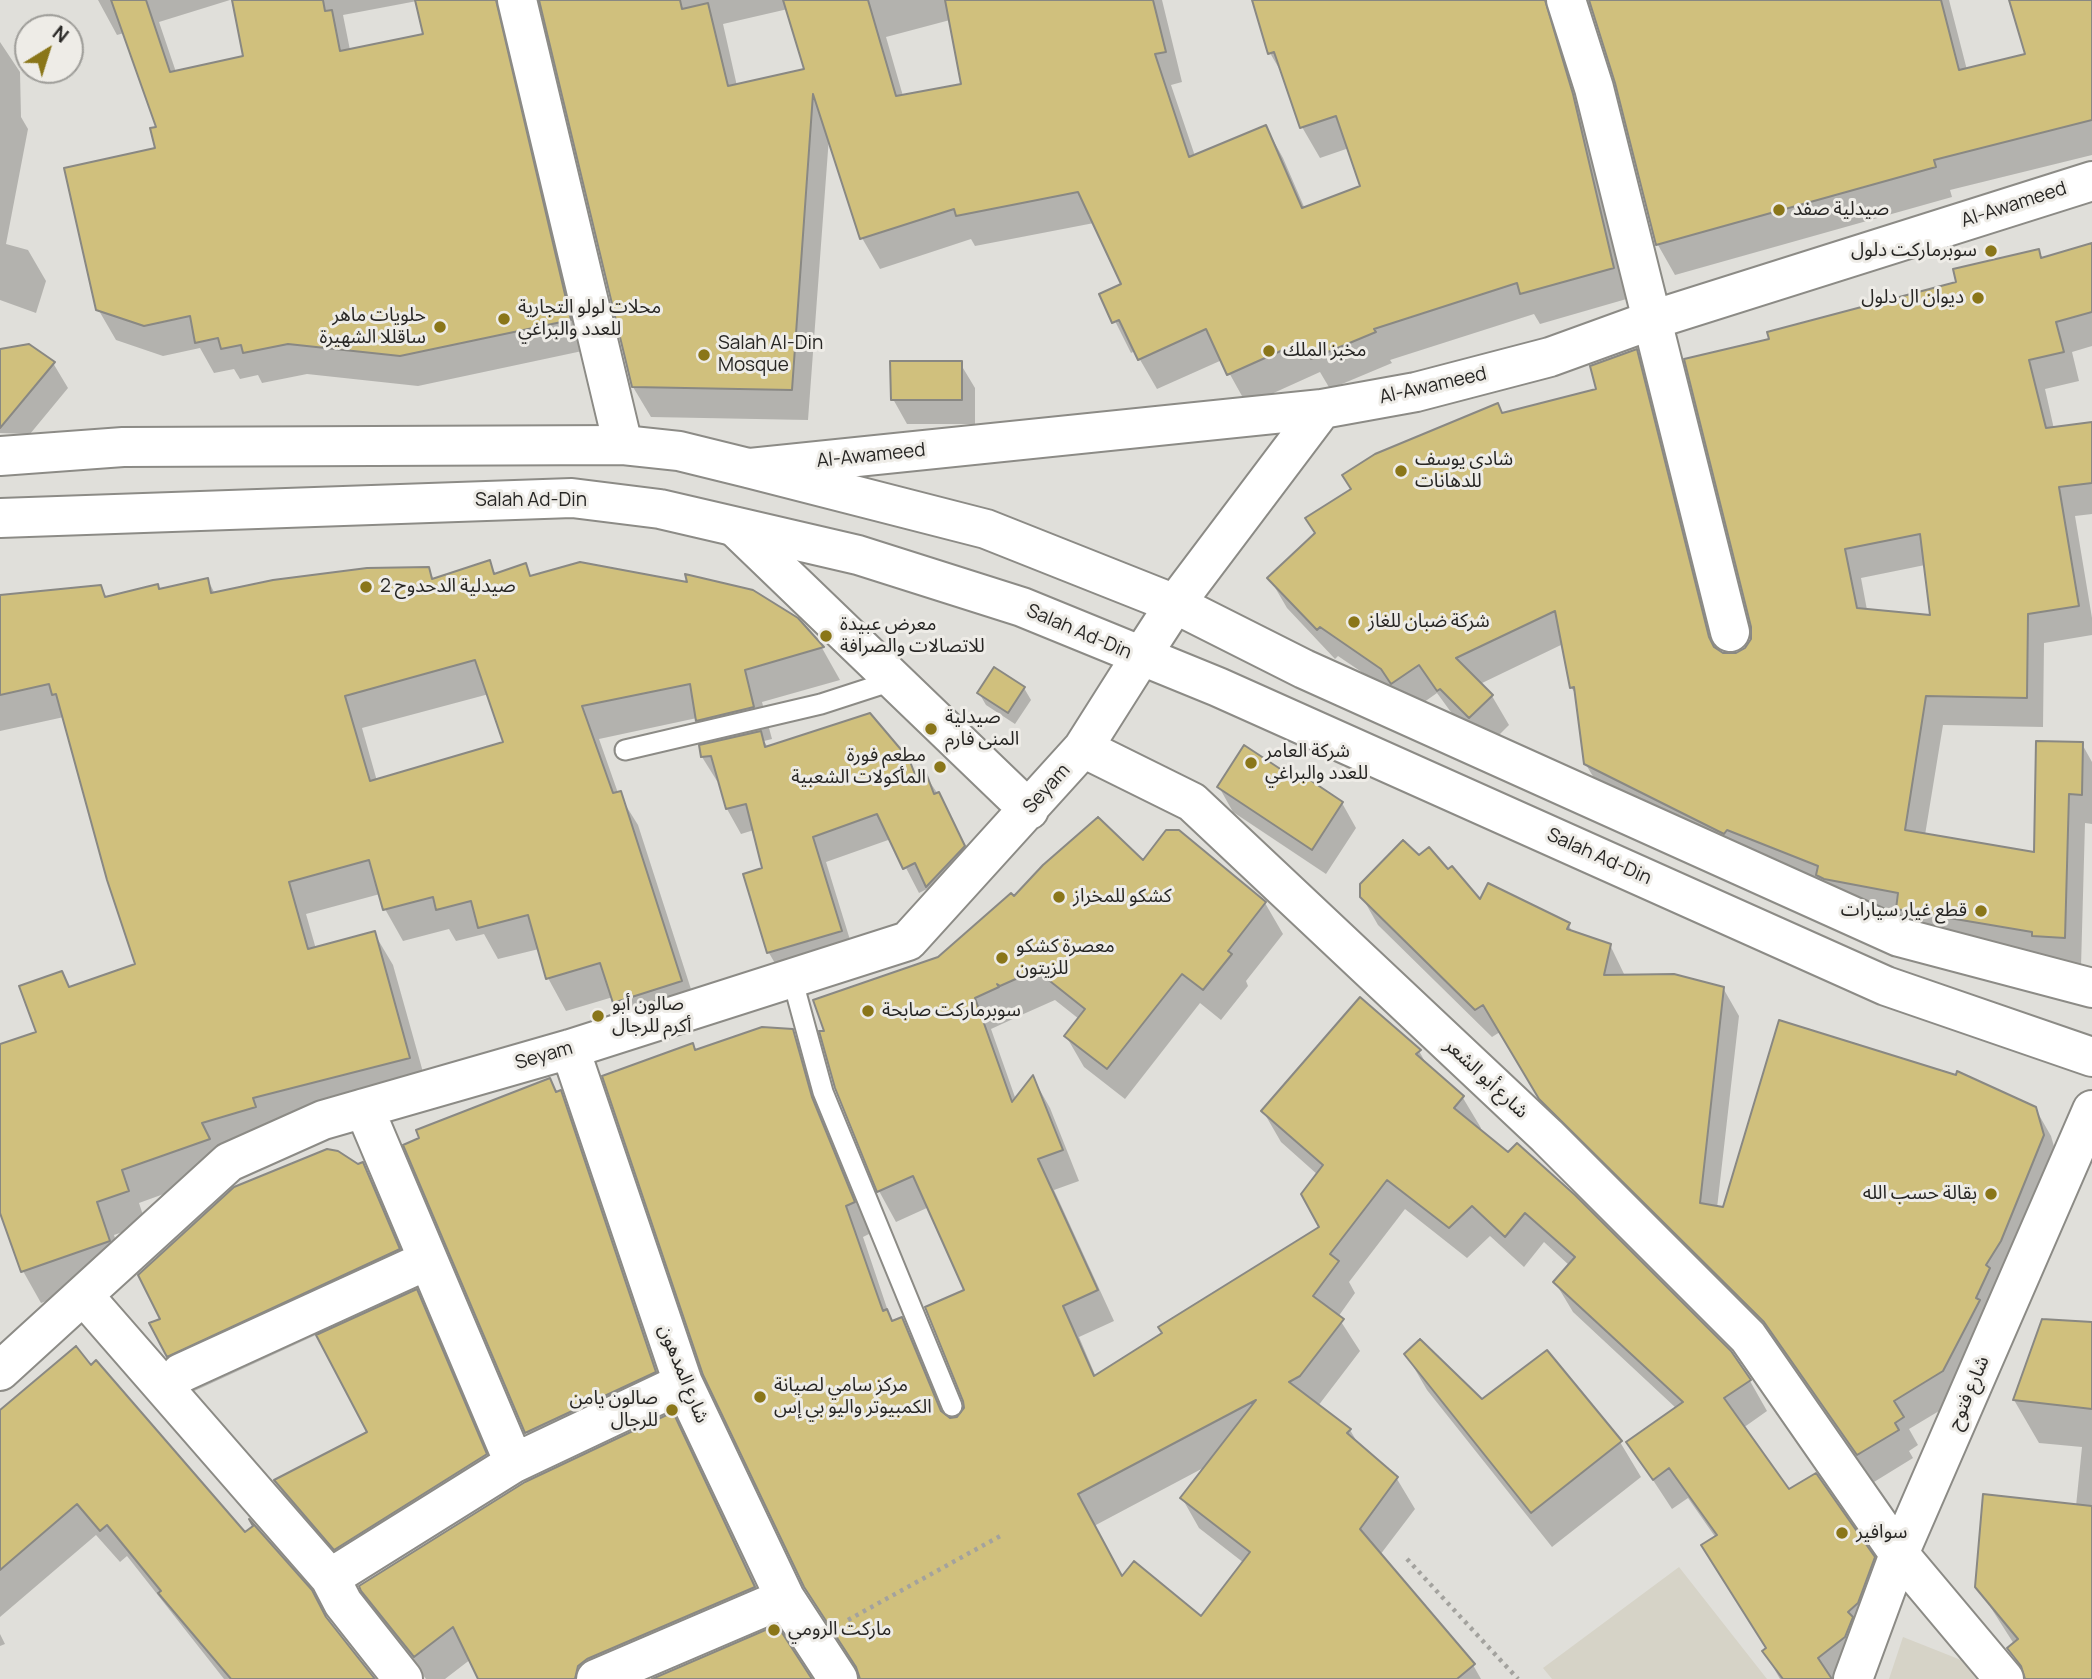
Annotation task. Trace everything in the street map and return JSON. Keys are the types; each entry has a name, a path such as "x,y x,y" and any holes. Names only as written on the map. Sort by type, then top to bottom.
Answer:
{"main road":[{"path":"517,0 622,445"},
{"path":"1566,0 1594,88 1730,632"},
{"name":"Al-Awameed","path":"748,468 1322,408 1416,393 1537,360 1652,320 2092,181"},
{"path":"1083,748 1175,604 1322,408"},
{"path":"0,456 123,447 622,445 679,452 748,468 986,529 1175,604 1304,669 1899,937 2092,988"},
{"name":"Salah Ad-Din","path":"0,518 572,498 660,509 858,555 1022,607 1140,658 1219,687 1886,986 2092,1057"},
{"path":"735,527 1029,810"},
{"name":"Seyam","path":"0,1371 229,1162 324,1120 570,1049 908,941 1083,748"},
{"name":"شارع أبو الشعر","path":"1083,748 1192,802 1547,1136 1748,1337 1899,1554 2004,1679"},
{"name":"شارع المدهون","path":"570,1049 683,1383 785,1598 838,1679"},
{"path":"364,1108 514,1463"},
{"name":"شارع فتوح","path":"1853,1679 1899,1554 2092,1110"},
{"path":"181,1373 428,1260"},
{"path":"84,1296 330,1578 343,1603 403,1679"},
{"path":"330,1578 514,1463 683,1383"},
{"path":"596,1679 785,1598"}],"lane":[{"path":"625,750 821,704 895,680"},
{"path":"792,978 823,1092 952,1406"}],"path":[{"path":"813,1639 1002,1535"},
{"path":"1407,1559 1518,1679"}],"shaded area":[{"path":"1679,1567 1767,1679 1552,1679 1543,1668"},
{"path":"1903,1637 1961,1660 1976,1679 1889,1679"}],"building":[{"path":"111,0 146,0 170,72 243,56 232,0 323,0 325,11 332,10 340,51 423,34 415,0 496,0 571,320 400,356 288,344 243,353 241,345 221,349 218,338 195,343 190,316 144,326 96,310 64,168 155,148 150,128 156,127"},
{"path":"539,0 680,0 682,9 708,3 728,86 804,69 783,0 868,0 896,96 961,84 945,0 1153,0 1166,52 1155,54 1189,157 1266,125 1302,208 1360,186 1336,116 1300,128 1274,52 1268,54 1252,0 1545,0 1573,94 1614,268 1520,294 1517,283 1374,329 1376,332 1311,359 1303,341 1227,375 1206,329 1138,360 1119,320 1112,323 1099,294 1121,284 1078,192 956,216 954,209 860,239 813,94 792,390 632,387"},
{"path":"1589,0 1941,0 1959,70 2025,54 2009,0 2092,0 2092,120 1934,160 1936,167 1656,245 1615,83"},
{"path":"2092,243 2092,312 2056,322 2064,352 2029,360 2046,428 2092,422 2092,483 2059,487 2079,606 2028,614 2027,698 1926,696 1905,830 2034,852 2036,741 2083,742 2082,795 2069,794 2065,938 2032,936 2032,932 1896,909 1898,893 1824,879 1816,875 1818,866 1727,830 1724,834 1584,764 1574,687 1570,688 1555,611 1456,658 1493,695 1469,718 1440,689 1437,691 1419,665 1391,684 1381,669 1320,627 1317,630 1267,578 1315,533 1305,518 1351,489 1342,475 1375,454 1498,403 1502,413 1596,389 1590,366 1637,349 1709,637 1714,647 1723,653 1736,653 1745,648 1751,639 1751,627 1684,359 1769,339 1767,332 1956,282 1953,269 2039,249 2041,258","holes":["1920,534 1930,615 1857,608 1845,549"]},
{"path":"29,344 55,362 0,428 0,349"},
{"path":"890,361 962,361 962,400 891,400"},
{"path":"490,560 494,574 526,563 530,576 580,562 687,582 685,574 753,590 798,618 824,647 745,670 754,707 696,721 690,684 582,706 613,793 621,791 682,981 613,1003 600,963 546,979 528,915 478,928 471,901 436,910 433,897 383,910 369,860 289,882 308,949 375,931 410,1058 253,1098 256,1107 202,1123 210,1139 122,1170 129,1191 97,1202 110,1241 21,1272 0,1213 0,1044 36,1032 19,986 62,971 69,987 135,964 107,880 56,694 52,695 49,684 0,695 0,595 101,585 105,597 158,584 159,589 208,578 211,593 273,580 367,568 429,567 432,579","holes":["475,660 503,742 370,781 345,696"]},
{"path":"994,667 1025,687 1008,713 977,693"},
{"path":"870,713 909,759 916,777 926,773 934,794 939,792 965,846 926,887 915,863 903,869 877,814 813,837 842,931 767,953 743,874 762,868 746,804 726,809 711,756 701,757 699,745 761,731 765,747"},
{"path":"1244,745 1297,780 1301,774 1343,802 1312,850 1217,787"},
{"path":"1098,817 1143,860 1166,830 1179,830 1266,902 1228,951 1232,954 1203,990 1182,974 1107,1069 1064,1036 1085,1009 1036,970 1000,986 997,984 999,987 975,998 1012,1102 1033,1075 1063,1150 1038,1159 1098,1290 1063,1306 1094,1376 1162,1333 1158,1327 1319,1227 1301,1194 1323,1165 1261,1111 1360,997 1421,1050 1416,1054 1464,1096 1454,1108 1508,1152 1517,1143 1575,1195 1731,1351 1751,1380 1724,1398 1789,1489 1816,1473 1875,1557 1858,1603 1848,1612 1853,1617 1845,1637 1818,1658 1832,1679 1783,1679 1762,1651 1766,1648 1701,1545 1717,1535 1669,1468 1653,1480 1626,1442 1683,1402 1553,1282 1575,1257 1525,1213 1505,1237 1472,1206 1449,1228 1387,1180 1330,1254 1339,1261 1313,1296 1344,1319 1300,1376 1289,1382 1351,1429 1347,1433 1398,1477 1360,1529 1475,1664 1457,1679 860,1679 856,1667 804,1587 703,1375 602,1076 693,1043 695,1050 762,1027 793,1029 812,1097 855,1202 846,1206 883,1311 887,1309 892,1321 902,1317 941,1411 950,1418 957,1417 964,1408 963,1401 925,1307 964,1290 913,1176 877,1192 835,1088 819,1031 824,1031 813,1000 938,957 1011,893 1014,896 1043,865","holes":["1256,1400 1180,1498 1250,1552 1201,1616 1134,1561 1122,1576 1078,1494"]},
{"path":"1403,840 1419,855 1429,847 1448,869 1452,866 1480,899 1488,883 1570,923 1567,929 1611,944 1604,975 1674,974 1724,987 1700,1203 1723,1207 1779,1020 1956,1075 1957,1071 2036,1107 2044,1135 2001,1241 1986,1265 1990,1268 1976,1298 1980,1300 1943,1371 1894,1401 1904,1417 1895,1423 1899,1430 1857,1455 1764,1322 1539,1099 1483,1005 1475,1010 1360,897 1360,884"},
{"path":"550,1078 556,1092 561,1090 656,1372 525,1433 403,1145 419,1138 416,1130"},
{"path":"327,1149 338,1151 358,1164 363,1162 400,1249 167,1357 149,1323 160,1319 138,1275 234,1187"},
{"path":"417,1289 487,1454 334,1550 274,1480 367,1432 316,1335"},
{"path":"2042,1319 2092,1322 2092,1409 2013,1400"},
{"path":"1420,1339 1482,1399 1547,1350 1622,1441 1531,1513 1404,1354"},
{"path":"76,1346 91,1365 96,1360 245,1532 253,1526 249,1519 312,1590 326,1617 375,1679 231,1679 158,1593 161,1591 107,1525 100,1531 77,1504 0,1570 0,1410"},
{"path":"673,1412 755,1587 587,1659 578,1666 575,1679 478,1679 453,1627 414,1657 361,1591 359,1586 525,1482"},
{"path":"1983,1494 2092,1506 2092,1679 2025,1679 2021,1666 2007,1648 2018,1639 1975,1587"},
{"path":"777,1625 812,1679 652,1679"}],"place":[{"name":"صيدلية صفد","path":"1779,210"},
{"name":"سوبرماركت دلول","path":"1991,251"},
{"name":"ديوان ال دلول","path":"1978,298"},
{"name":"محلات لولو التجارية للعدد والبراغي","path":"504,319"},
{"name":"حلويات ماهر ساقللا الشهيرة","path":"440,327"},
{"name":"مخبز الملك","path":"1269,351"},
{"name":"Salah Al-Din Mosque","path":"704,355"},
{"name":"شادي يوسف للدهانات","path":"1401,471"},
{"name":"صيدلية الدحدوح 2","path":"366,587"},
{"name":"شركة ضبان للغاز","path":"1354,622"},
{"name":"معرض عبيدة للاتصالات والصرافة","path":"826,636"},
{"name":"صيدلية المنى فارم","path":"931,729"},
{"name":"شركة العامر للعدد والبراغي","path":"1251,763"},
{"name":"مطعم فورة المأكولات الشعبية","path":"940,767"},
{"name":"كشكو للمخراز","path":"1059,897"},
{"name":"قطع غيار سيارات","path":"1981,911"},
{"name":"معصرة كشكو للزيتون","path":"1002,958"},
{"name":"سوبرماركت صابحة","path":"868,1011"},
{"name":"صالون أبو أكرم للرجال","path":"598,1016"},
{"name":"بقالة حسب الله","path":"1991,1194"},
{"name":"مركز سامي لصيانة الكمبيوتر واليو بي إس","path":"760,1397"},
{"name":"صالون يامن للرجال","path":"672,1410"},
{"name":"سوافير","path":"1842,1533"},
{"name":"ماركت الرومي","path":"774,1630"}]}
